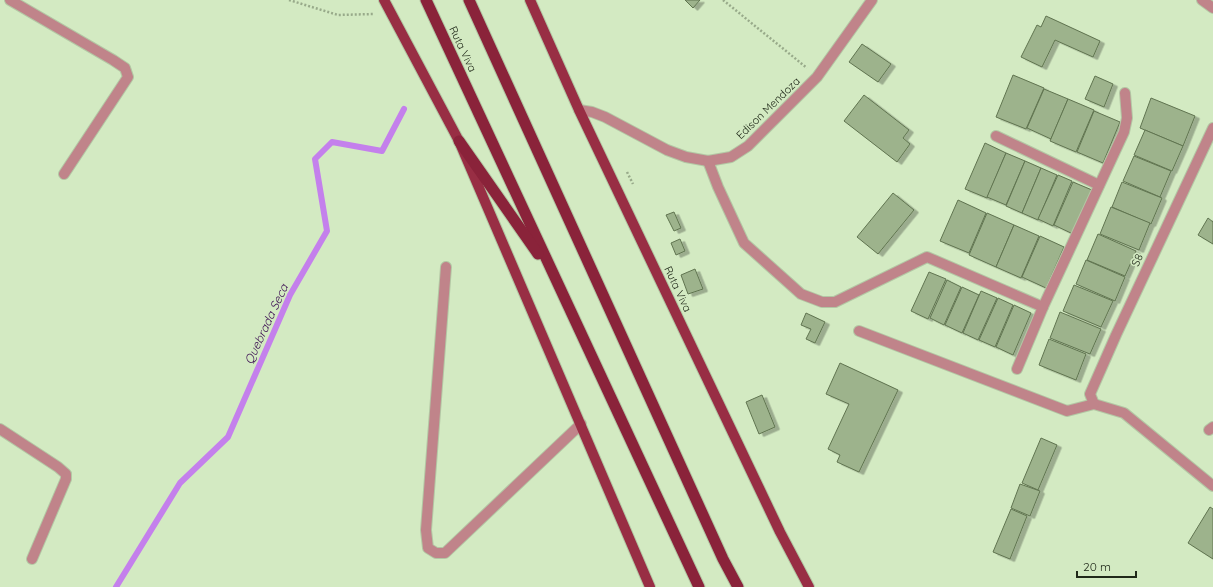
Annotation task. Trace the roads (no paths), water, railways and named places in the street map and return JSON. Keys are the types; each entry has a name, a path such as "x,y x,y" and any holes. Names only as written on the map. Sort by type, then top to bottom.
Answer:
{"highway":[{"name":"Ruta Viva","path":"426,0 699,587"},
{"path":"469,0 723,559 738,587"},
{"path":"459,141 555,277"}],"main road":[{"path":"384,0 459,141 650,587"},
{"name":"Ruta Viva","path":"530,0 579,110 780,532 809,587"}],"street":[{"path":"10,0 113,60 124,68 128,77 64,174"},
{"name":"Edison Mendoza","path":"579,110 605,116 686,157 708,161 731,157 748,146 817,77 872,0"},
{"path":"1202,0 1213,8"},
{"path":"1017,369 1043,307 1124,132 1126,118 1125,93"},
{"name":"S8","path":"1094,404 1090,394 1213,128"},
{"path":"996,136 1099,184"},
{"path":"708,161 718,187 744,243 801,294 822,302 835,302 927,257 1043,307"},
{"path":"446,267 426,530 428,548 436,554 445,553 581,424"},
{"path":"860,331 1067,410 1094,404 1124,413 1213,486"},
{"path":"0,429 58,467 66,474 66,479 32,559"}],"waterway":[{"name":"Quebrada Seca","path":"116,587 180,483 228,437 290,295 327,231 315,159 332,142 382,151 404,109"}]}
